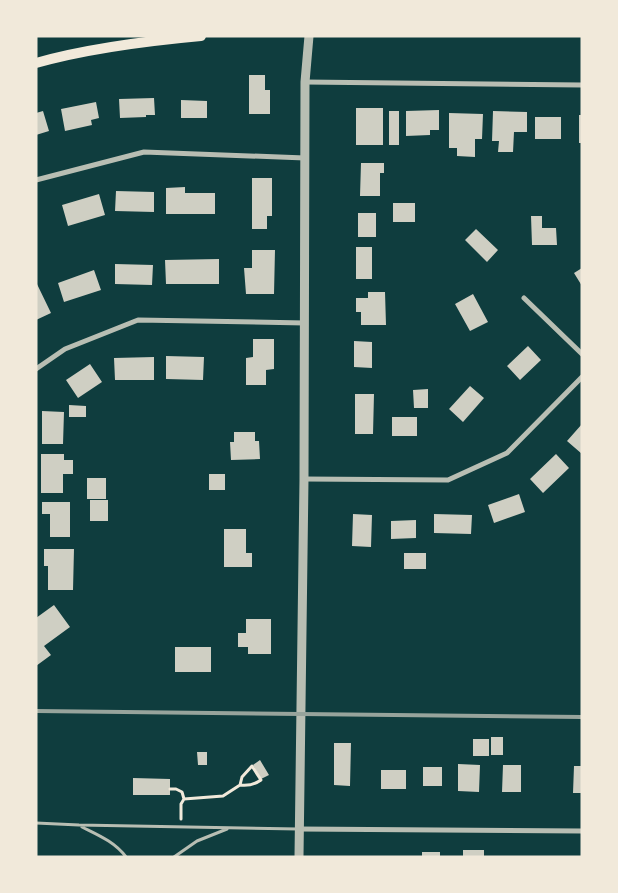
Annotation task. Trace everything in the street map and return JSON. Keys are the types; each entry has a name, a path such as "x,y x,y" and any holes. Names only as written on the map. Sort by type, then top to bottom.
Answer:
{"main road":[{"path":"36,63 65,55 201,36"}],"street":[{"path":"300,857 304,479 305,82 309,36"},
{"path":"305,82 582,85"},
{"path":"36,180 144,152 305,158"},
{"path":"524,298 582,354"},
{"path":"36,369 65,349 138,320 305,323"},
{"path":"304,479 448,480 507,453 582,377"},
{"path":"299,829 582,831"}],"lane":[{"path":"36,823 299,829"},
{"path":"79,825 120,848 126,857"},
{"path":"174,857 197,841 230,828"}],"path":[{"path":"184,799 222,796 240,785 247,786 256,783 261,780 252,766 242,776 240,785"},
{"path":"170,789 182,792 184,799 181,804 181,827"}],"building":[{"path":"249,75 265,75 265,90 270,90 270,114 249,114"},
{"path":"154,98 155,115 120,118 119,99"},
{"path":"181,100 207,101 207,118 181,118"},
{"path":"96,102 99,118 91,120 92,125 65,131 61,109"},
{"path":"356,108 383,108 383,145 356,145"},
{"path":"439,110 439,130 430,130 430,135 406,136 406,111"},
{"path":"43,111 49,131 36,135 36,113"},
{"path":"389,111 399,111 399,145 389,145"},
{"path":"493,111 527,112 527,132 514,132 513,152 498,152 499,141 492,141"},
{"path":"449,113 483,114 482,139 475,139 475,157 457,156 457,148 449,148"},
{"path":"579,115 582,115 582,143 579,143"},
{"path":"535,117 561,117 561,139 535,139"},
{"path":"361,163 384,163 384,173 380,173 380,196 360,196"},
{"path":"252,178 272,178 272,216 267,216 267,229 252,229"},
{"path":"185,187 185,193 215,193 215,214 166,214 166,188"},
{"path":"116,191 154,192 154,212 115,211"},
{"path":"99,194 105,215 68,226 62,205"},
{"path":"393,203 415,203 415,222 393,222"},
{"path":"358,213 376,213 376,237 358,237"},
{"path":"531,216 542,216 542,228 556,228 557,245 532,245"},
{"path":"476,229 498,250 487,262 465,240"},
{"path":"356,247 372,247 372,279 356,279"},
{"path":"252,250 275,250 274,294 246,294 244,268 252,268"},
{"path":"219,259 219,284 166,284 165,260"},
{"path":"115,264 153,265 152,285 115,284"},
{"path":"582,268 582,286 574,273"},
{"path":"94,270 101,290 64,302 58,283"},
{"path":"36,282 51,313 36,320"},
{"path":"368,292 385,292 386,325 361,325 361,312 356,312 356,298 368,298"},
{"path":"473,294 488,322 470,331 455,304"},
{"path":"253,339 274,339 274,369 266,370 266,385 246,385 246,358 253,357"},
{"path":"354,341 372,342 372,368 354,367"},
{"path":"528,346 541,360 520,380 507,366"},
{"path":"166,356 204,357 203,380 166,379"},
{"path":"154,357 154,380 115,380 114,358"},
{"path":"90,364 102,382 78,398 66,380"},
{"path":"470,386 484,398 463,422 449,409"},
{"path":"428,389 428,408 414,408 413,390"},
{"path":"355,394 374,394 373,434 355,434"},
{"path":"69,405 86,406 86,417 69,417"},
{"path":"42,411 64,412 63,444 42,444"},
{"path":"392,417 417,417 417,436 392,436"},
{"path":"582,424 582,454 567,441"},
{"path":"234,432 255,432 255,441 259,441 260,459 231,460 230,442 234,442"},
{"path":"41,454 64,454 64,460 73,460 73,474 63,474 63,493 41,493"},
{"path":"556,454 569,468 543,493 530,479"},
{"path":"209,474 225,474 225,490 209,490"},
{"path":"87,478 106,478 106,499 87,499"},
{"path":"519,494 525,512 494,523 488,505"},
{"path":"90,500 108,500 108,521 90,521"},
{"path":"42,502 70,502 70,537 50,537 50,514 42,514"},
{"path":"353,514 372,515 371,547 352,546"},
{"path":"434,514 472,515 471,534 434,533"},
{"path":"416,520 416,538 391,539 391,521"},
{"path":"224,529 246,529 246,553 252,553 252,567 224,567"},
{"path":"44,549 74,549 73,590 48,590 48,566 44,566"},
{"path":"404,553 426,553 426,569 404,569"},
{"path":"54,605 70,627 44,646 51,655 36,666 36,618"},
{"path":"246,619 271,619 271,654 248,654 248,647 238,647 238,633 246,633"},
{"path":"175,647 211,647 211,672 175,672"},
{"path":"491,737 503,737 503,755 491,755"},
{"path":"473,739 489,739 489,756 473,756"},
{"path":"334,743 351,743 350,786 334,785"},
{"path":"197,752 207,752 207,765 198,765"},
{"path":"260,760 269,775 261,779 253,765"},
{"path":"458,764 480,765 479,792 458,791"},
{"path":"503,765 521,765 521,792 502,792"},
{"path":"574,766 582,766 582,793 573,793"},
{"path":"423,767 442,767 442,786 423,786"},
{"path":"381,770 406,770 406,789 381,789"},
{"path":"133,778 170,779 170,795 133,795"},
{"path":"463,850 484,850 484,857 463,857"},
{"path":"422,852 440,852 440,857 422,857"}],"railway":[{"path":"36,711 582,717"}]}
